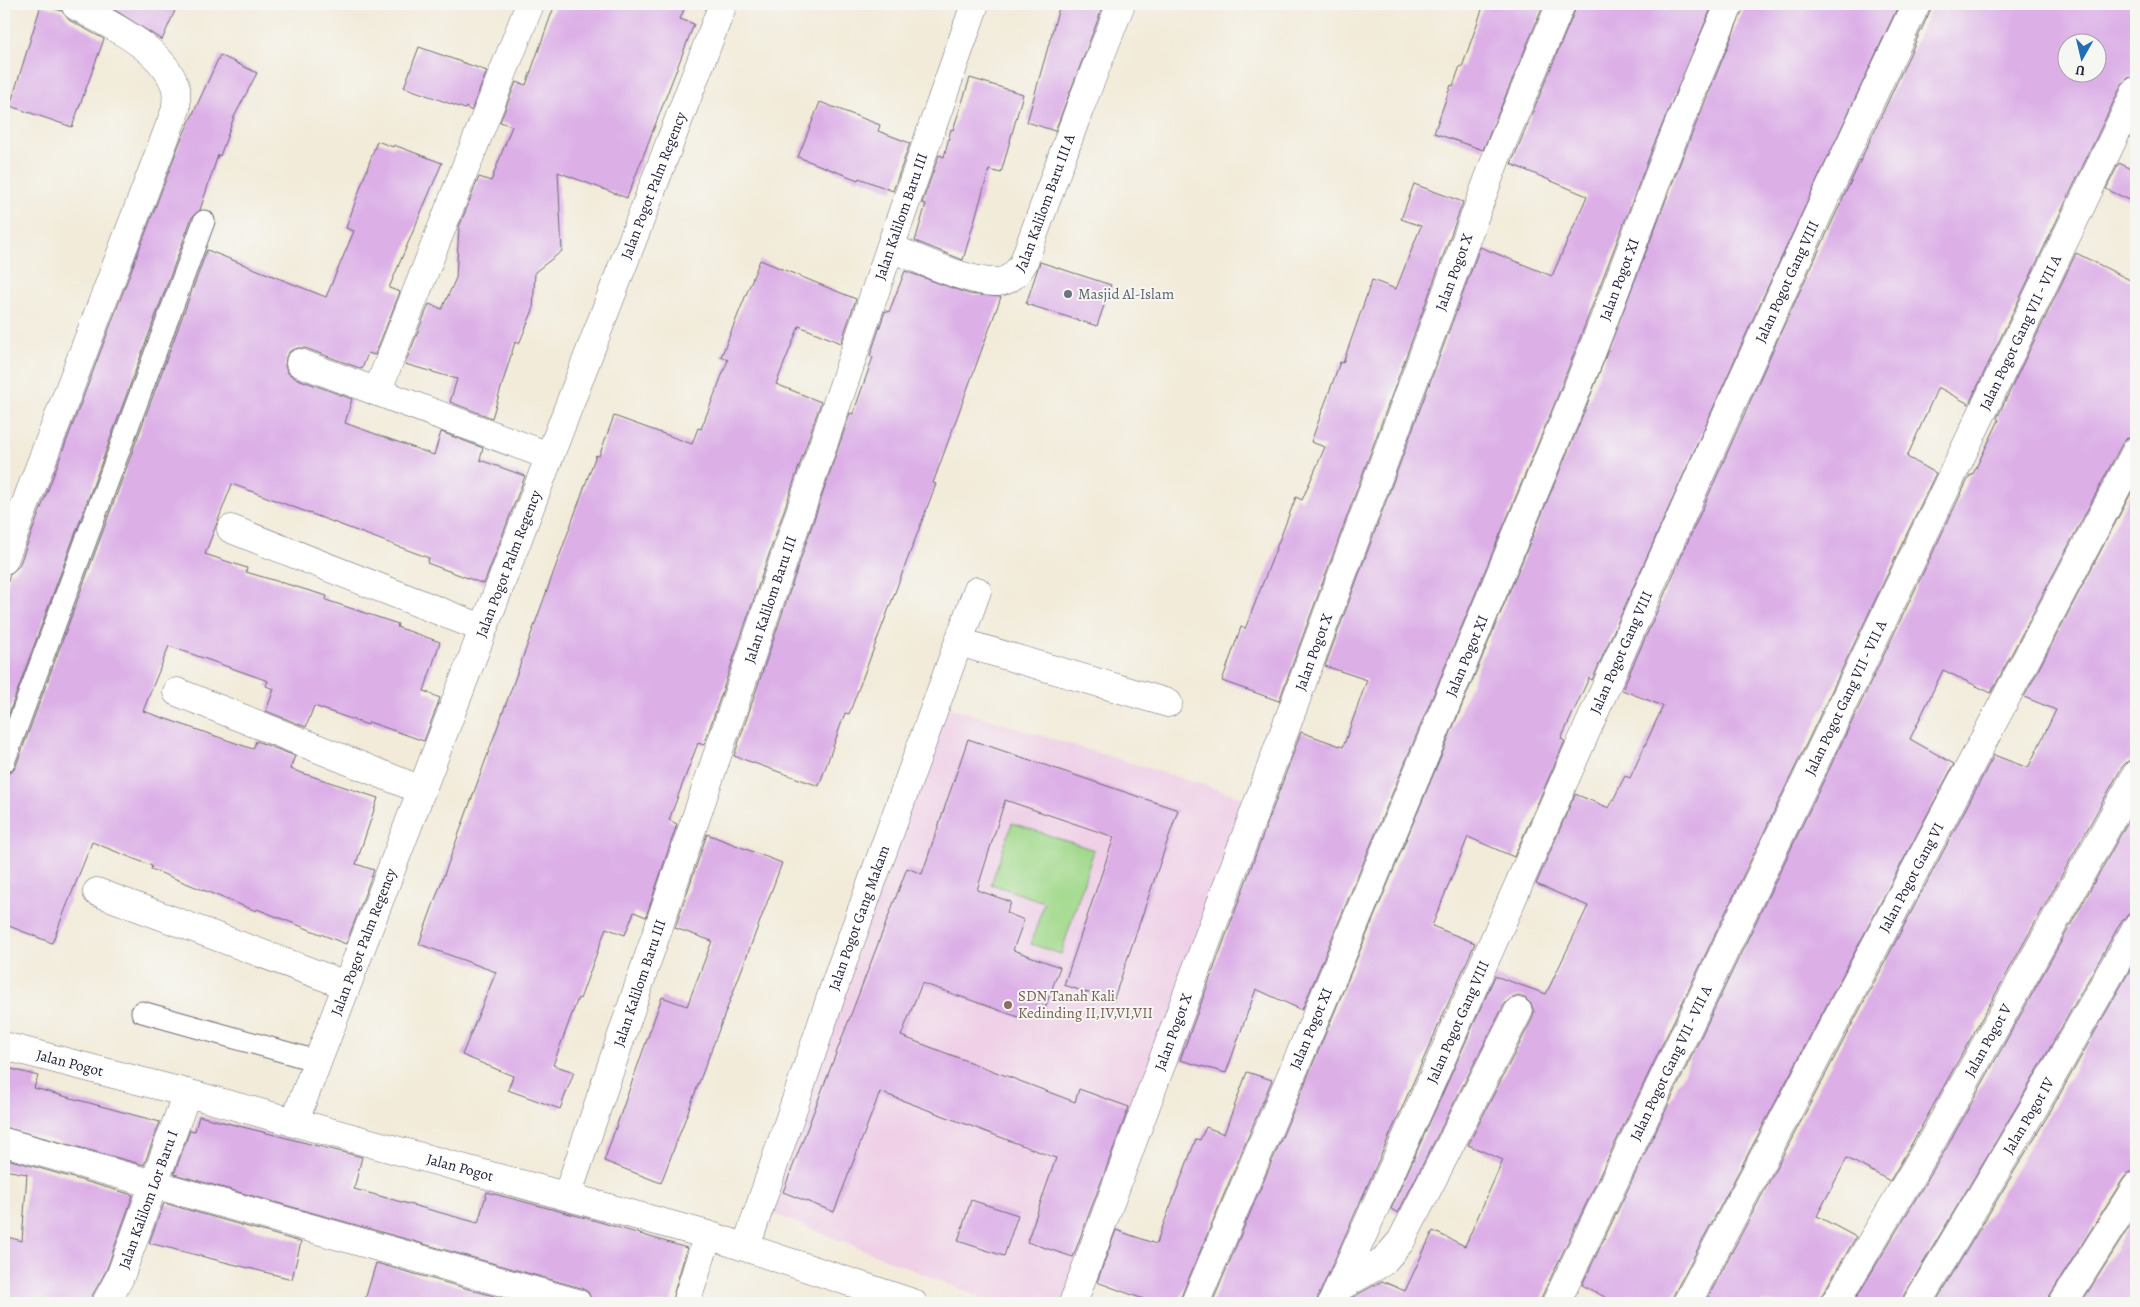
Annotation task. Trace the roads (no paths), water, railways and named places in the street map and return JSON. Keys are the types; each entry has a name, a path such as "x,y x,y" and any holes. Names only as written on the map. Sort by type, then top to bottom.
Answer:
{"street":[{"path":"4,560 176,109 176,90 168,69 148,49 76,4"},
{"path":"377,392 530,4"},
{"name":"Jalan Pogot Palm Regency","path":"294,1123 482,628 723,4"},
{"name":"Jalan Kalilom Baru III","path":"567,1196 975,4"},
{"name":"Jalan Kalilom Baru III A","path":"890,248 972,278 1000,282 1015,275 1023,264 1079,110 1121,4"},
{"name":"Jalan Pogot X","path":"1073,1303 1498,153 1561,4"},
{"name":"Jalan Pogot XI","path":"1195,1303 1426,758 1576,391 1699,72 1730,4"},
{"name":"Jalan Pogot Gang VIII","path":"1336,1295 1618,658 1852,137 1916,4"},
{"name":"Jalan Pogot Gang VII - VII A","path":"1556,1303 2136,91"},
{"path":"300,363 549,456"},
{"name":"Jalan Pogot Gang VI","path":"1687,1303 2136,451"},
{"path":"231,529 482,628"},
{"name":"Jalan Pogot Gang Makam","path":"746,1247 840,970 977,591"},
{"path":"959,642 1168,703"},
{"path":"177,692 421,790"},
{"name":"Jalan Pogot V","path":"1835,1303 1933,1139 2136,775"},
{"path":"97,892 346,985"},
{"name":"Jalan Pogot IV","path":"1917,1303 2136,928"},
{"path":"1336,1295 1383,1262 1401,1241 1518,1012"},
{"name":"Jalan Pogot","path":"4,1046 187,1093 708,1235 913,1303"},
{"name":"Jalan Kalilom Lor Baru I","path":"106,1303 120,1277 187,1093"},
{"path":"4,1142 577,1303"},
{"path":"2063,1303 2136,1187"},
{"path":"686,1303 708,1235"}],"lane":[{"path":"4,762 204,221"},
{"path":"142,1012 317,1061"}],"place":[{"name":"Masjid Al-Islam","path":"1068,294"},
{"name":"SDN Tanah Kali Kedinding II,IV,VI,VII","path":"1008,1005"}]}
